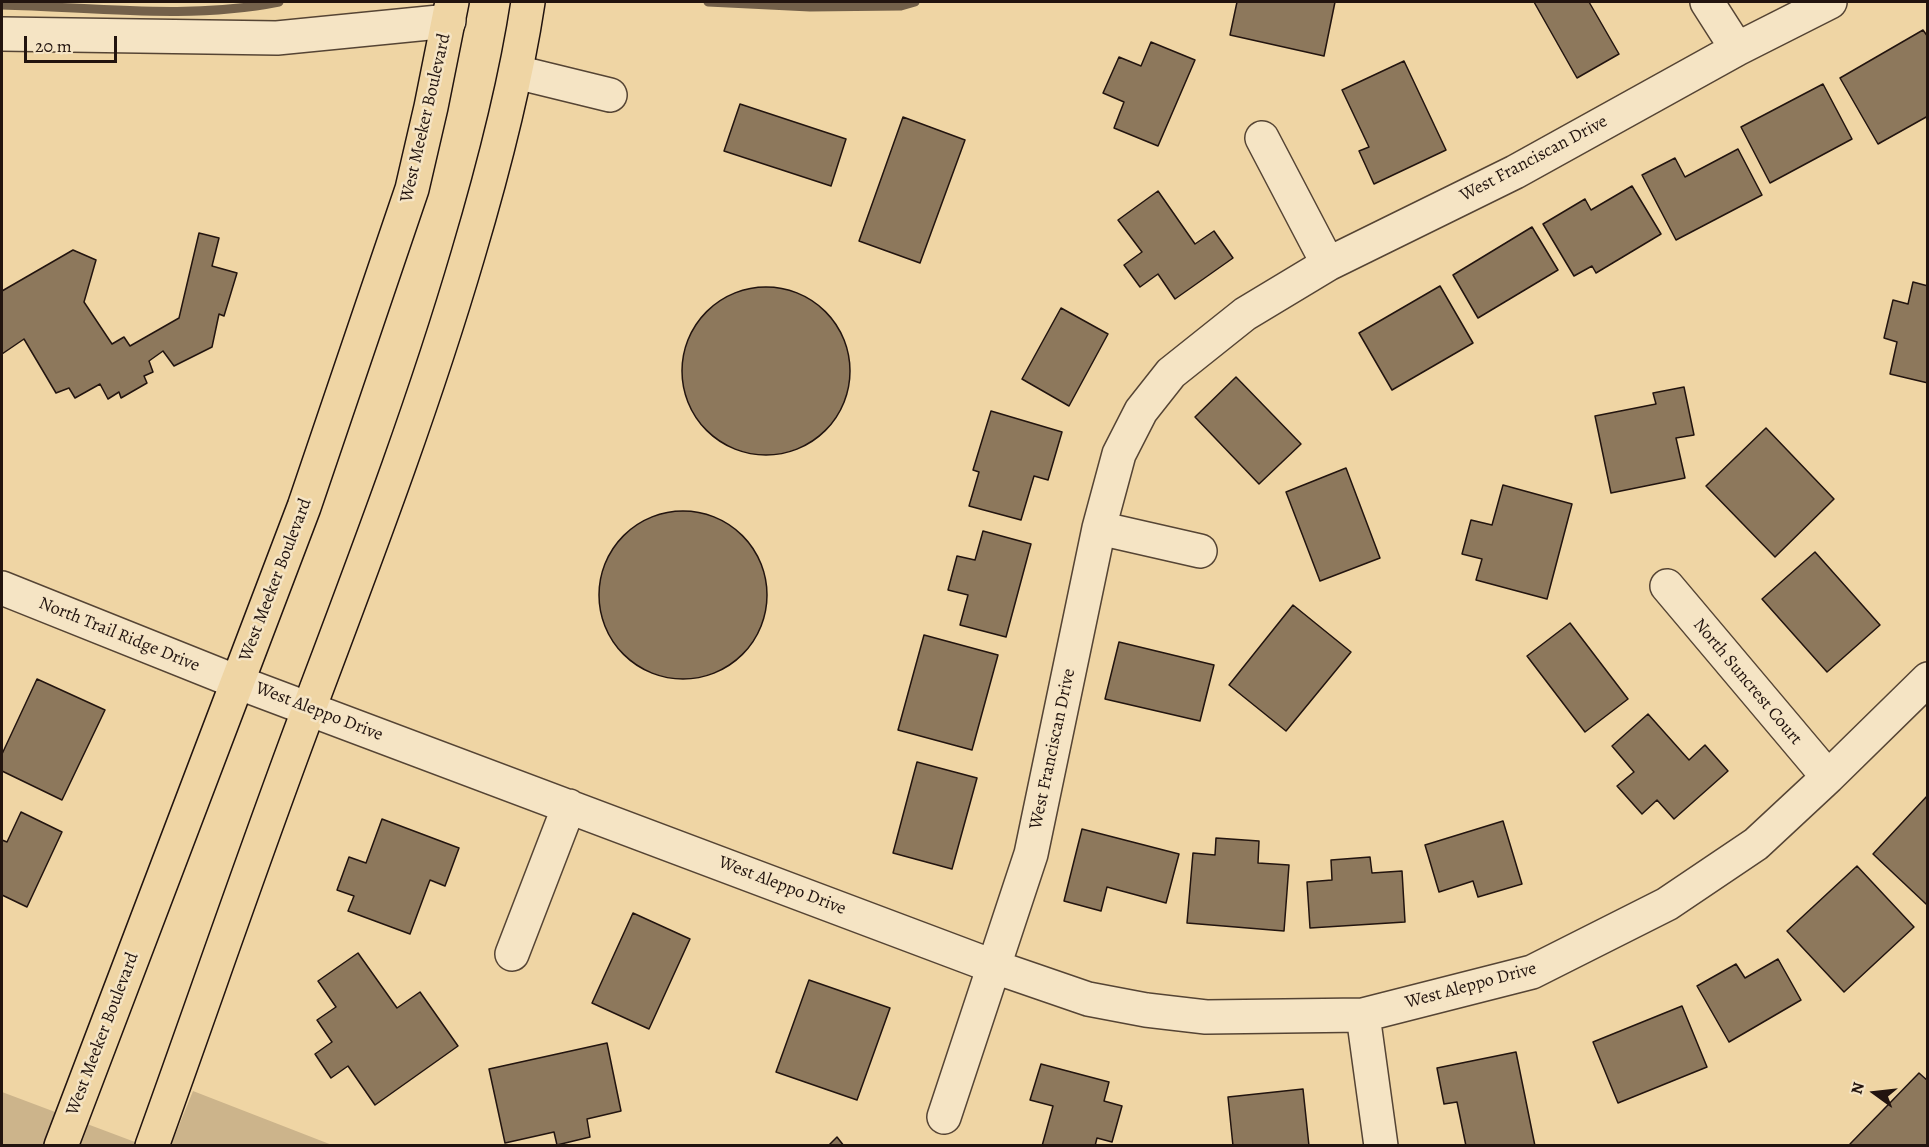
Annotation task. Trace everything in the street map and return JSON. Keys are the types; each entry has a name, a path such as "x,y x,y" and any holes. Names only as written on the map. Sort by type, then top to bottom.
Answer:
{"main road":[{"path":"152,1146 309,709 369,554 444,338 498,152 516,72 528,2"},
{"name":"West Meeker Boulevard","path":"61,1146 304,507 412,189 450,11"}],"street":[{"path":"1707,2 1737,49"},
{"name":"West Franciscan Drive","path":"995,967 1032,854 1099,528 1119,454 1141,411 1171,373 1245,314 1328,264 1515,172 1737,49 1830,2"},
{"path":"2,34 277,38 450,11"},
{"path":"516,72 610,95"},
{"path":"1262,138 1328,264"},
{"path":"1099,528 1200,551"},
{"name":"North Suncrest Court","path":"1667,586 1828,777"},
{"name":"North Trail Ridge Drive","path":"2,588 237,682"},
{"name":"West Aleppo Drive","path":"237,682 995,967 1088,999 1146,1010 1206,1017 1363,1015 1532,972 1667,904 1756,844 1928,679"},
{"path":"512,954 569,806"},
{"path":"944,1117 995,967"},
{"path":"1363,1015 1381,1146"}],"shaded area":[{"path":"193,1091 332,1145 171,1145"},
{"path":"2,1092 143,1145 2,1145"}],"building":[{"path":"1237,2 1335,2 1324,56 1230,35"},
{"path":"1534,2 1589,2 1619,54 1577,78"},
{"path":"1923,30 1928,37 1928,116 1878,144 1840,78"},
{"path":"1151,42 1195,60 1158,146 1114,128 1124,102 1103,93 1119,57 1141,66"},
{"path":"1404,61 1446,150 1374,184 1359,151 1369,147 1342,90"},
{"path":"1823,84 1852,139 1770,183 1741,127"},
{"path":"740,104 846,139 831,186 724,151"},
{"path":"903,117 965,140 920,263 859,241"},
{"path":"1738,149 1762,195 1676,240 1642,175 1675,158 1685,177"},
{"path":"1632,186 1661,234 1596,273 1592,266 1574,276 1543,224 1585,199 1591,210"},
{"path":"1158,191 1195,244 1214,231 1233,258 1175,299 1158,274 1140,287 1124,265 1142,252 1118,220"},
{"path":"1532,227 1558,270 1478,318 1453,275"},
{"path":"199,233 219,238 212,266 237,273 224,316 219,314 212,347 174,366 163,351 149,361 153,372 144,376 147,383 121,398 119,392 108,399 100,384 75,398 69,388 56,393 24,339 2,354 2,291 73,250 96,260 84,302 112,344 124,337 130,346 179,318"},
{"path":"1913,282 1928,286 1928,383 1890,374 1897,342 1884,338 1893,300 1908,304"},
{"path":"1440,286 1473,343 1392,390 1359,333"},
{"path":"766,287 798,294 825,312 843,339 850,371 843,403 825,430 798,448 766,455 734,448 707,430 689,403 682,371 689,339 707,312 734,294"},
{"path":"1061,308 1108,334 1069,406 1022,379"},
{"path":"1236,377 1301,444 1259,484 1195,417"},
{"path":"1684,387 1694,435 1676,438 1685,478 1611,493 1595,416 1656,404 1653,393"},
{"path":"991,411 1062,432 1048,480 1034,476 1021,520 969,506 979,472 973,470"},
{"path":"1766,428 1834,499 1775,557 1706,486"},
{"path":"1346,468 1380,558 1320,581 1286,492"},
{"path":"1503,485 1572,504 1547,599 1476,580 1482,559 1462,554 1471,520 1492,525"},
{"path":"683,511 699,512 715,517 743,535 761,563 766,579 766,611 761,627 743,655 715,673 699,678 683,679 667,678 651,673 623,655 605,627 600,611 599,595 600,579 605,563 623,535 651,517 667,512"},
{"path":"983,531 1031,544 1006,637 960,625 968,595 948,590 957,556 975,560"},
{"path":"1815,552 1880,625 1827,672 1762,599"},
{"path":"1293,605 1351,652 1286,731 1229,685"},
{"path":"1570,623 1628,699 1585,732 1527,656"},
{"path":"924,635 998,655 972,750 898,730"},
{"path":"1119,642 1214,665 1200,721 1105,699"},
{"path":"37,679 105,710 62,800 2,771 2,754"},
{"path":"1648,714 1689,760 1705,745 1728,771 1674,819 1657,800 1642,814 1617,786 1634,772 1612,746"},
{"path":"917,762 977,778 952,869 893,853"},
{"path":"1928,795 1928,903 1926,904 1873,854"},
{"path":"21,812 62,832 27,907 2,895 2,840 7,842"},
{"path":"382,819 459,848 445,886 430,880 410,934 348,911 354,896 337,890 349,857 366,863"},
{"path":"1503,821 1522,884 1478,897 1473,881 1439,892 1425,845"},
{"path":"1082,829 1179,854 1166,903 1107,887 1101,911 1064,901"},
{"path":"1216,838 1259,841 1258,863 1289,865 1284,931 1187,923 1193,853 1215,855"},
{"path":"1370,857 1372,873 1402,871 1405,922 1310,928 1307,882 1332,880 1331,860"},
{"path":"1857,866 1914,927 1844,992 1787,931"},
{"path":"633,913 690,939 649,1029 592,1003"},
{"path":"358,953 397,1008 420,992 458,1046 375,1105 348,1066 331,1078 315,1054 332,1042 317,1020 336,1007 318,981"},
{"path":"1778,959 1801,1000 1729,1042 1697,986 1736,964 1745,978"},
{"path":"809,980 890,1008 857,1100 776,1072"},
{"path":"1682,1006 1707,1067 1618,1103 1593,1042"},
{"path":"607,1043 621,1111 587,1119 590,1137 557,1145 554,1132 505,1143 489,1069"},
{"path":"1516,1052 1535,1146 1466,1146 1457,1102 1444,1104 1437,1068"},
{"path":"1041,1064 1109,1082 1104,1101 1122,1106 1112,1142 1097,1138 1095,1146 1042,1146 1053,1106 1030,1100"},
{"path":"1919,1073 1928,1081 1928,1146 1851,1146 1850,1144"},
{"path":"1303,1089 1309,1146 1233,1146 1228,1097"},
{"path":"837,1137 844,1146 828,1146"}],"waterway":[{"path":"2,5 176,11 211,10 279,2"},
{"path":"708,2 810,7 901,6 915,2"}]}
